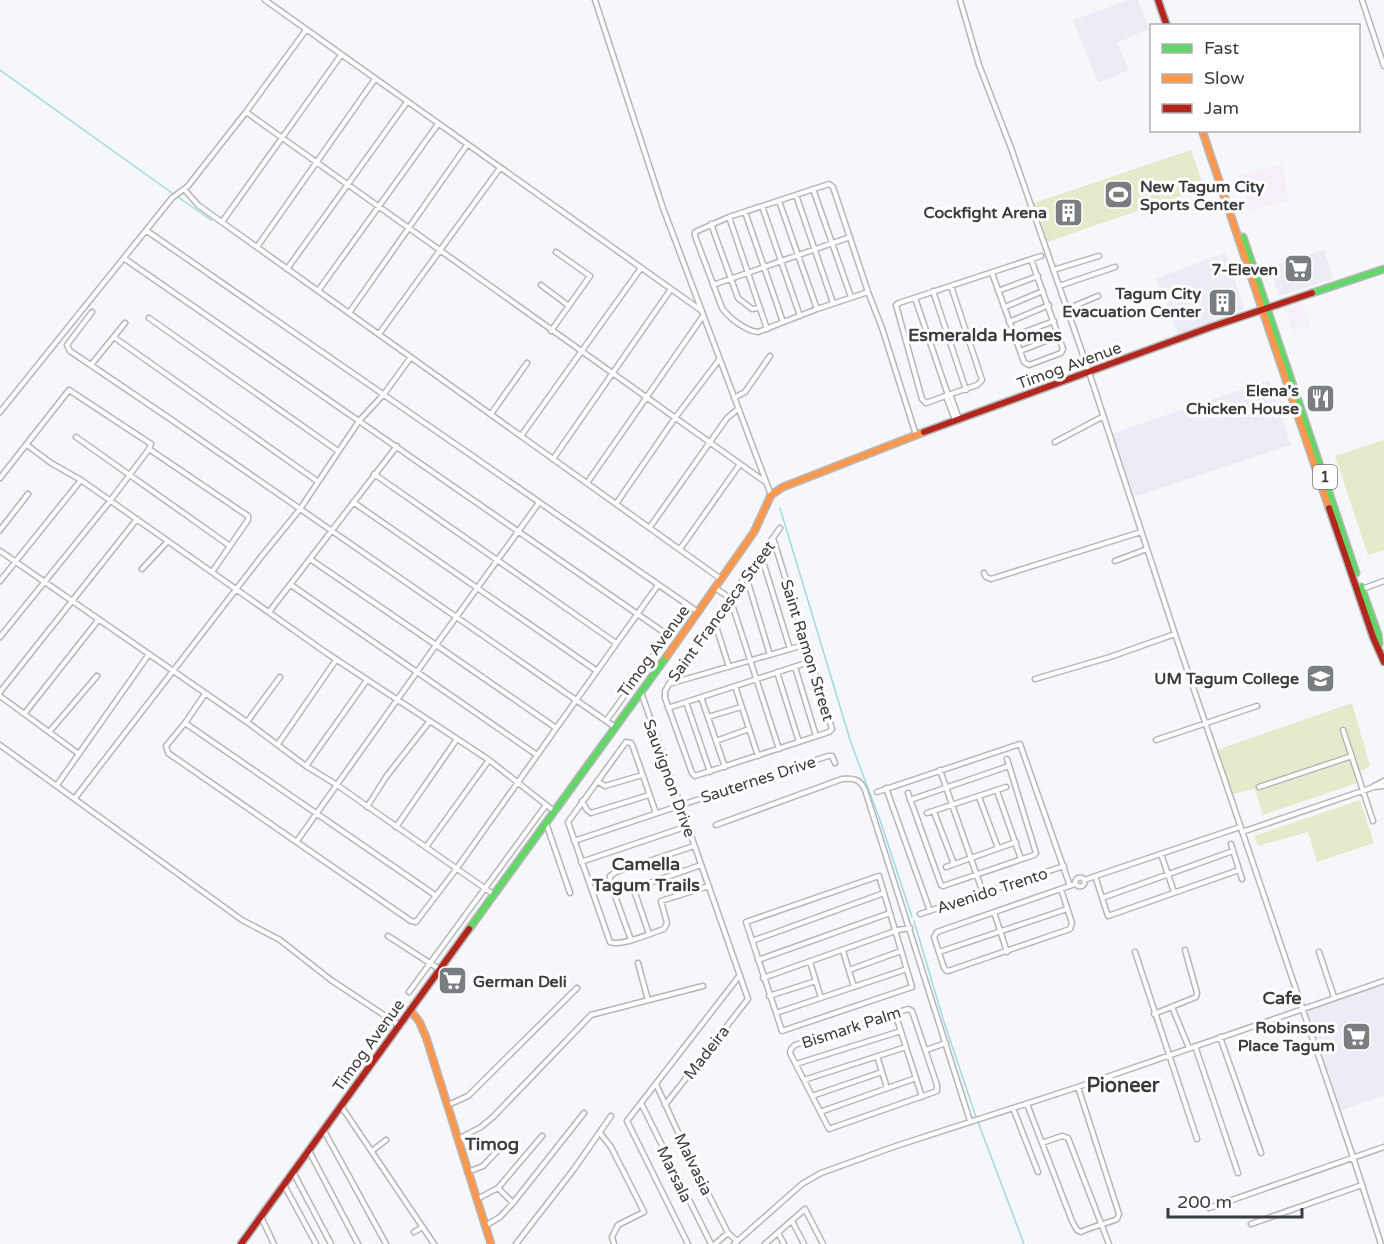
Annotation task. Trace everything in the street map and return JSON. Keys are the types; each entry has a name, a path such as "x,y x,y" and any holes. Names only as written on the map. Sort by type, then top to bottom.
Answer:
{"main road":[{"path":"1158,0 1169,24"},
{"path":"1163,0 1169,24"},
{"name":"1","path":"1203,132 1237,226"},
{"name":"1","path":"1208,132 1373,637 1384,662"},
{"name":"Timog Avenue","path":"241,1244 722,579 754,532 771,495 805,476 916,435 1264,308 1384,269"},
{"name":"1","path":"1353,573 1362,589 1378,634 1379,648"},
{"path":"410,1010 422,1028 491,1244"}],"street":[{"path":"265,0 703,313"},
{"path":"595,0 643,152 771,495"},
{"path":"960,0 979,65 1011,148 1089,372 1174,634 1381,1244"},
{"path":"1362,0 1384,66"},
{"path":"0,412 172,198 184,189 246,112 306,30"},
{"path":"222,222 341,55"},
{"path":"256,247 375,79"},
{"path":"287,269 407,102"},
{"path":"246,112 439,252 764,481"},
{"path":"318,291 438,124"},
{"path":"349,313 467,145"},
{"path":"379,334 500,168"},
{"path":"868,292 752,332 724,312 694,233 698,229 729,217 826,184 832,185 882,328 916,435"},
{"path":"184,189 198,205 722,579"},
{"path":"813,189 851,297"},
{"path":"796,195 833,303"},
{"path":"779,201 817,309"},
{"path":"762,206 800,316"},
{"path":"745,212 783,322"},
{"path":"729,217 767,328"},
{"path":"711,224 740,301 752,309 760,308"},
{"path":"147,231 384,394 538,504 698,612"},
{"path":"712,285 850,237"},
{"path":"551,331 590,276 556,252"},
{"path":"951,286 982,380 978,385 966,390 929,403 924,402 896,308 897,304 933,291 1041,256"},
{"path":"1053,270 1099,256"},
{"path":"125,259 662,631 663,639 658,649 606,721"},
{"path":"992,273 1025,364 1061,353 1064,349 1031,259"},
{"path":"1059,286 1115,267"},
{"path":"521,436 641,268"},
{"path":"998,291 1038,276"},
{"path":"541,285 569,306"},
{"path":"553,459 671,289"},
{"path":"933,291 966,390"},
{"path":"1005,307 1043,291"},
{"path":"1067,309 1098,296"},
{"path":"915,298 958,420"},
{"path":"1009,322 1049,305"},
{"path":"92,312 67,345 70,351 615,727"},
{"path":"587,483 703,313"},
{"path":"149,318 338,451"},
{"path":"1014,336 1054,321"},
{"path":"91,365 125,323"},
{"path":"1020,351 1059,336"},
{"path":"115,338 317,481"},
{"path":"734,398 741,395 770,356"},
{"path":"75,798 300,509 359,421 384,394 411,357"},
{"path":"616,504 675,418 719,360"},
{"path":"490,414 528,363"},
{"path":"0,478 69,390 151,444 150,449 110,501 0,637"},
{"path":"650,527 727,418 738,409"},
{"path":"1055,442 1102,417"},
{"path":"76,437 230,546"},
{"path":"27,445 51,463 81,480 336,660 489,760 554,811"},
{"path":"269,612 397,446"},
{"path":"150,449 248,516 248,520 212,572"},
{"path":"680,549 740,464"},
{"path":"374,474 616,643"},
{"path":"0,581 81,480"},
{"path":"0,530 28,494"},
{"path":"353,502 597,671"},
{"path":"297,841 538,504"},
{"path":"79,754 0,694 137,519"},
{"name":"Saint Francesca Street","path":"668,708 664,695 669,684 780,528"},
{"path":"984,573 992,579 1141,532"},
{"name":"Saint Ramon Street","path":"773,538 832,729 816,736"},
{"path":"142,569 168,541"},
{"path":"1115,561 1147,549"},
{"path":"0,551 493,894"},
{"path":"761,555 790,649"},
{"path":"310,559 556,728"},
{"path":"746,576 770,655"},
{"path":"1362,589 1384,580"},
{"path":"291,585 537,755"},
{"path":"205,694 166,746 168,753 413,921 418,921 658,585"},
{"path":"715,588 730,598 779,748"},
{"path":"25,713 99,619"},
{"path":"714,620 729,667"},
{"path":"1035,679 1110,657 1174,634"},
{"path":"669,684 807,644"},
{"path":"57,785 149,654"},
{"path":"278,744 336,660"},
{"path":"795,667 816,736 697,776 692,774 668,708 812,661"},
{"path":"777,672 799,742"},
{"path":"50,731 97,676"},
{"path":"247,722 280,677"},
{"path":"306,766 367,680"},
{"path":"735,686 758,756"},
{"name":"Sauvignon Drive","path":"641,692 748,999"},
{"path":"701,697 725,767"},
{"path":"686,702 710,772"},
{"path":"1156,740 1257,706"},
{"path":"708,717 741,707"},
{"path":"367,807 429,722"},
{"path":"185,723 435,895"},
{"path":"716,741 749,729"},
{"path":"1343,730 1373,821"},
{"path":"396,827 458,739"},
{"path":"656,813 633,747 628,742 624,743 568,822 611,944 650,934 667,926 661,901 709,886"},
{"path":"876,792 1020,744 1070,886"},
{"path":"0,745 242,920 279,940 331,980 399,1025"},
{"name":"Sauternes Drive","path":"574,841 828,756 833,757 835,764"},
{"path":"1259,787 1352,756"},
{"path":"908,793 941,885 977,875 1034,855 1036,851 1007,759"},
{"path":"426,847 489,760"},
{"path":"910,800 1009,766"},
{"path":"940,770 983,894"},
{"path":"597,781 605,786 642,776"},
{"path":"716,825 842,779 857,780 865,790 970,1121"},
{"path":"1061,889 1072,923 1070,929 949,971 944,968 934,937 937,932 1075,884 1082,886 1084,880 1161,854 1384,783"},
{"path":"927,813 1006,787"},
{"path":"886,788 930,911"},
{"path":"997,791 1021,859"},
{"path":"582,801 591,813 649,795"},
{"path":"979,797 998,848"},
{"path":"409,992 546,805"},
{"path":"934,812 954,864"},
{"path":"546,822 570,893"},
{"path":"582,862 688,826"},
{"path":"946,867 1016,842"},
{"path":"1231,844 1242,879"},
{"path":"631,940 610,882 610,876 695,846"},
{"path":"1102,898 1233,851"},
{"path":"1161,854 1174,892"},
{"path":"650,934 635,888 701,865"},
{"name":"Avenido Trento","path":"920,914 1064,866"},
{"path":"1095,876 1108,916 1239,870"},
{"path":"879,876 890,913 912,987 782,1031 746,922 879,876"},
{"path":"752,941 884,893"},
{"path":"939,952 1067,909"},
{"path":"994,912 1007,952"},
{"path":"758,960 890,913"},
{"path":"764,978 910,926"},
{"path":"387,936 439,969"},
{"path":"843,950 854,987"},
{"path":"1154,1014 1192,1000 1197,995 1185,950"},
{"path":"849,970 902,951"},
{"path":"1136,952 1154,1014 1197,1139"},
{"path":"1319,952 1334,997"},
{"path":"810,962 821,998"},
{"path":"638,963 648,1000"},
{"path":"776,1014 907,969"},
{"path":"688,1244 627,1120 740,975"},
{"path":"769,996 816,981"},
{"path":"735,1242 795,1189 815,1176 1384,981"},
{"path":"458,1139 481,1127 493,1117 586,1019 597,1013 703,986"},
{"path":"447,1105 468,1096 577,988"},
{"name":"Madeira","path":"665,1105 748,999"},
{"path":"1172,1007 1189,1048"},
{"name":"Bismark Palm","path":"906,1009 912,1011 926,1050 938,1088 935,1093 832,1129 826,1126 790,1051 795,1045 906,1009"},
{"path":"895,1013 922,1097"},
{"path":"796,1064 901,1031"},
{"path":"1221,1037 1261,1153"},
{"path":"926,1050 946,1043"},
{"path":"1195,1046 1238,1173"},
{"path":"804,1080 906,1047"},
{"path":"877,1056 887,1088"},
{"path":"812,1096 882,1072"},
{"path":"820,1112 916,1078"},
{"name":"Malvasia","path":"656,1084 687,1152 728,1233 735,1242"},
{"path":"1027,1104 1077,1230 1081,1232 1117,1219 1119,1214 1078,1087"},
{"name":"Marsala","path":"641,1103 713,1244"},
{"path":"341,1106 434,1244"},
{"path":"1013,1108 1038,1172"},
{"path":"484,1227 500,1217 513,1203 584,1113"},
{"path":"516,1244 554,1196 611,1116"},
{"path":"323,1129 386,1244"},
{"path":"600,1133 611,1147 644,1212 618,1226 612,1237 614,1244"},
{"path":"476,1199 498,1188 542,1136"},
{"path":"1042,1143 1059,1136 1066,1137 1109,1244"},
{"path":"372,1151 386,1140"},
{"path":"468,1172 483,1166 501,1147"},
{"path":"1209,1208 1384,1147"},
{"path":"309,1150 358,1244"},
{"path":"293,1172 331,1244"},
{"path":"284,1185 316,1244"},
{"path":"1251,1224 1362,1185"},
{"path":"498,1188 513,1203"},
{"path":"765,1244 805,1209 823,1244"},
{"path":"261,1217 274,1244"},
{"path":"792,1221 804,1244"},
{"path":"414,1232 423,1227"},
{"path":"713,1244 728,1233"},
{"path":"778,1233 783,1244"}],"shaded area":[{"path":"1129,0 1138,0 1149,29 1117,43 1129,70 1098,83 1073,20"},
{"path":"1282,165 1289,200 1249,212 1238,176"},
{"path":"1324,250 1333,279 1279,296 1270,267"},
{"path":"1226,253 1244,309 1178,335 1156,278"},
{"path":"1303,303 1310,326 1293,331 1285,309"},
{"path":"1269,380 1291,445 1132,498 1111,434"},
{"name":"Robinsons Place Tagum","path":"1384,985 1384,1095 1339,1111 1305,1012"}],"green space":[{"name":"New Tagum City Sports Center","path":"1191,150 1204,188 1047,242 1034,203"},
{"path":"1384,440 1384,550 1368,555 1335,456"},
{"path":"1352,703 1370,766 1355,774 1357,783 1263,815 1255,789 1232,794 1217,750"},
{"path":"1360,800 1374,843 1317,862 1308,832 1258,846 1254,836"}],"waterway":[{"path":"0,70 172,193"},
{"path":"178,197 211,220"},
{"path":"780,508 851,743 880,820 912,917"},
{"path":"914,921 944,1022 976,1117"},
{"path":"978,1122 1024,1244"}],"traffic: fast":[{"path":"1243,237 1356,573"},
{"path":"1312,293 1384,269"},
{"path":"1361,587 1378,634 1379,644"},
{"path":"469,929 667,656"}],"traffic: slow":[{"path":"1203,132 1329,508"},
{"path":"667,656 754,532 771,495 783,487 924,432"},
{"path":"410,1010 419,1021 426,1037 491,1244"}],"traffic: jam":[{"path":"1158,0 1166,24"},
{"path":"924,432 1211,327 1312,293"},
{"path":"1329,508 1373,637 1384,662"},
{"path":"241,1244 469,929"}],"place":[{"name":"New Tagum City Sports Center","path":"1119,195"},
{"name":"Cockfight Arena","path":"1068,212"},
{"name":"7-Eleven","path":"1299,269"},
{"name":"Tagum City Evacuation Center","path":"1222,302"},
{"name":"Elena's Chicken House","path":"1320,399"},
{"name":"UM Tagum College","path":"1320,678"},
{"name":"German Deli","path":"452,981"},
{"name":"Robinsons Place Tagum","path":"1356,1036"}],"district":[{"name":"Esmeralda Homes","path":"985,335"},
{"name":"Camella Tagum Trails","path":"646,874"},
{"name":"Cafe","path":"1282,998"},
{"name":"Pioneer","path":"1123,1085"},
{"name":"Timog","path":"492,1144"}]}
